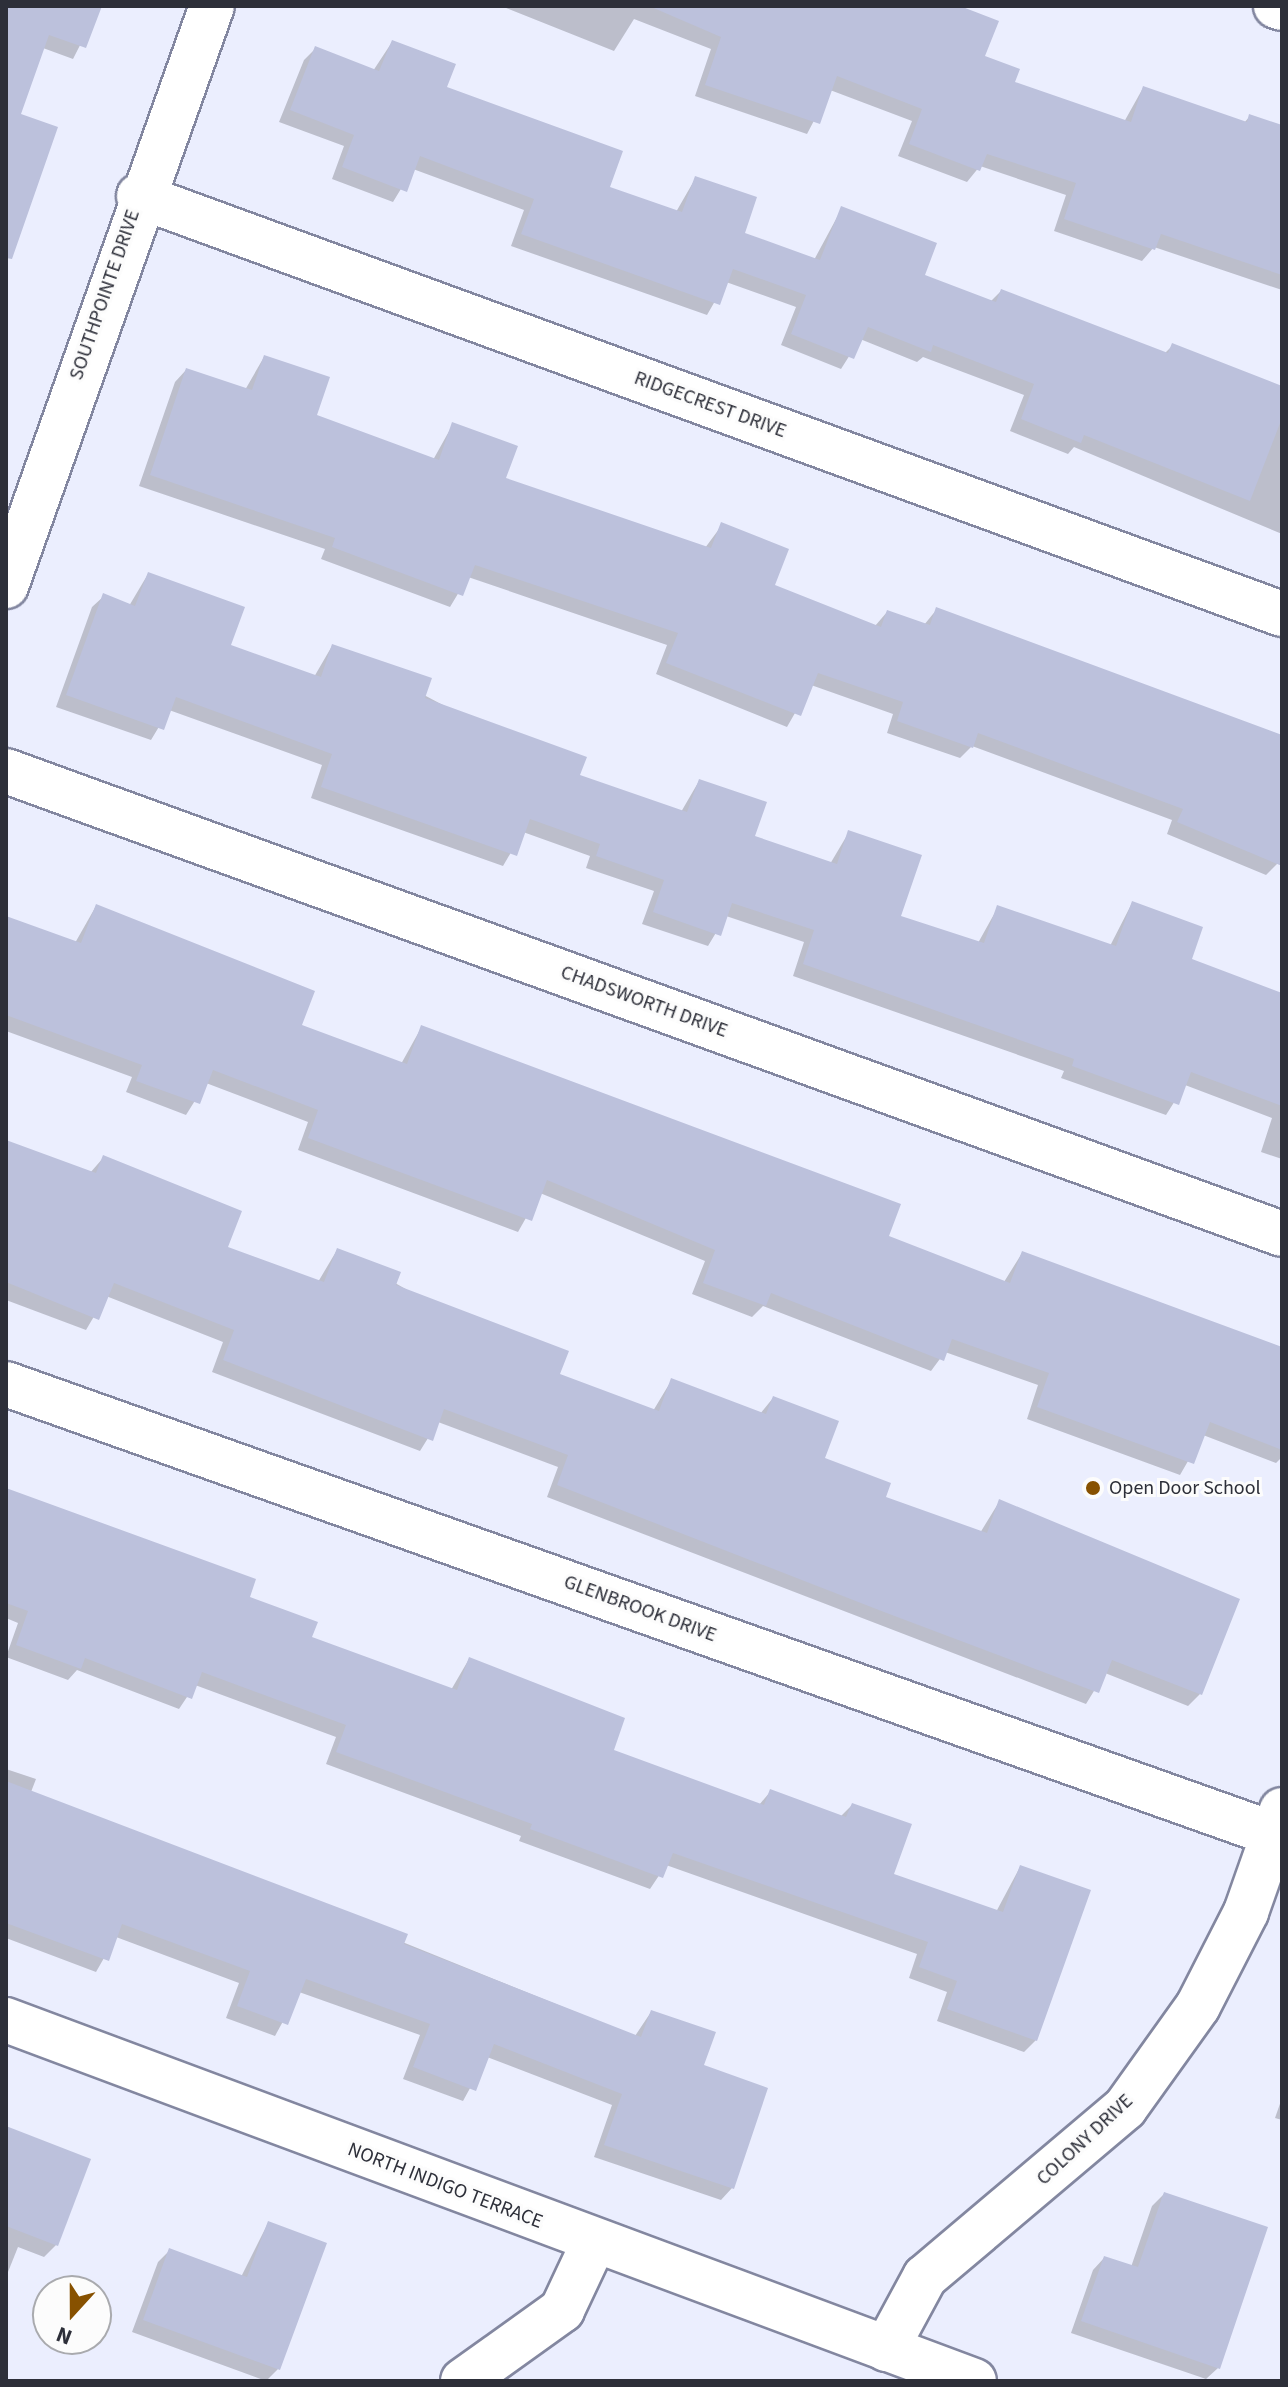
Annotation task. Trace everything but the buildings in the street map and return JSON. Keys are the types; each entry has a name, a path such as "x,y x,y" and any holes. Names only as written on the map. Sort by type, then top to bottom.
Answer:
{"street":[{"name":"SOUTHPOINTE DRIVE","path":"6,586 139,196 212,6"},
{"name":"RIDGECREST DRIVE","path":"139,196 1282,614"},
{"name":"CHADSWORTH DRIVE","path":"6,771 1282,1234"},
{"name":"GLENBROOK DRIVE","path":"6,1384 1278,1822"},
{"name":"COLONY DRIVE","path":"886,2349 925,2277 1125,2108 1198,2006 1246,1912 1278,1822"},
{"name":"NORTH INDIGO TERRACE","path":"6,2020 594,2242 974,2381"},
{"path":"463,2381 562,2310 594,2242"}],"place":[{"name":"Open Door School","path":"1093,1488"}]}
